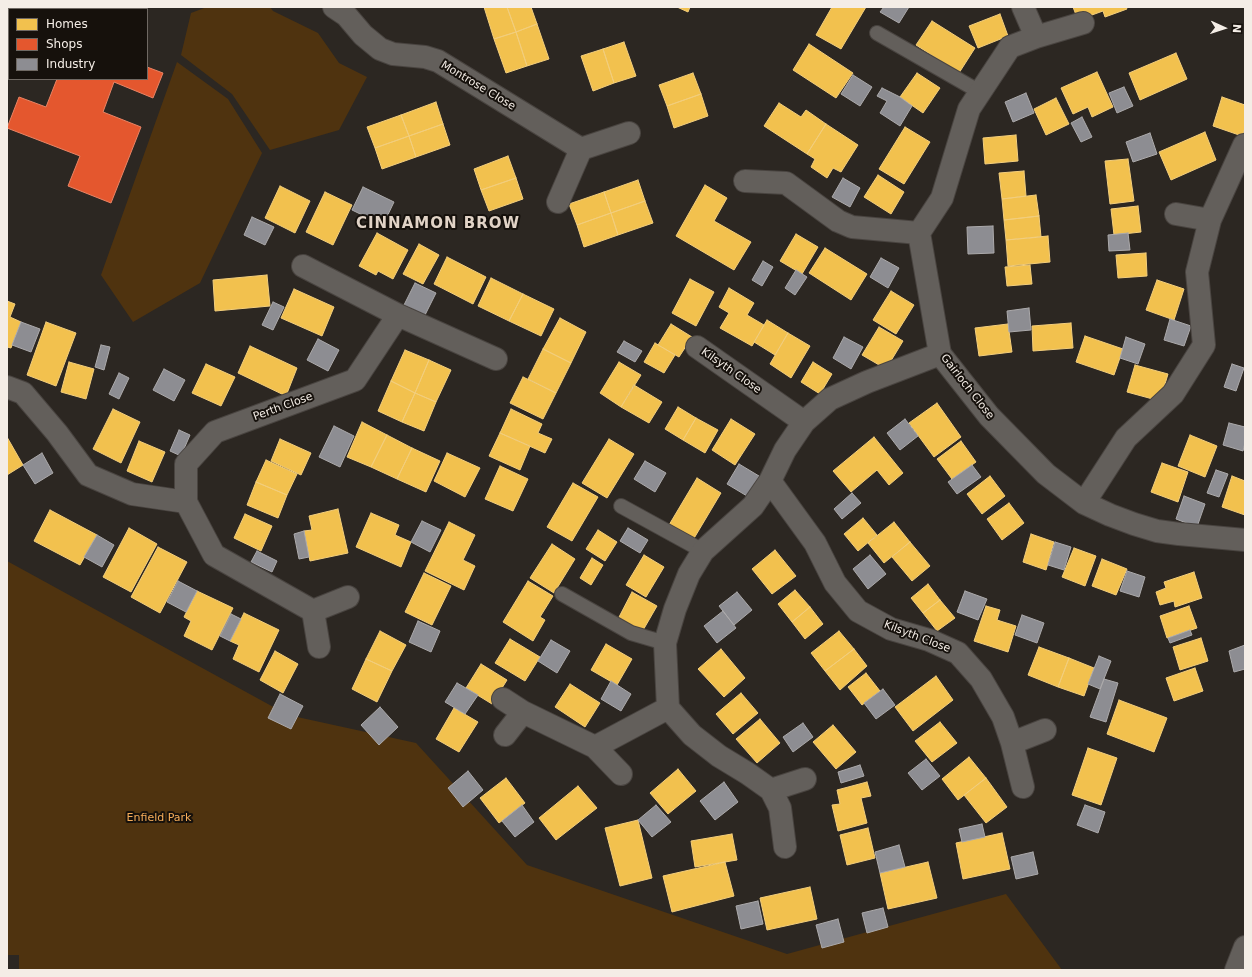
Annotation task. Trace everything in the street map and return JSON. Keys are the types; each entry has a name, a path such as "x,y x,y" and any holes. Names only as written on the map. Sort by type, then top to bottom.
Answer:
{"street":[{"name":"Montrose Close","path":"334,7 346,15 363,35 380,49 393,54 425,57 438,61 581,149"},
{"path":"1023,7 1036,37"},
{"path":"745,181 786,183 838,221 852,227 919,233 942,198 969,109 1010,47 1036,37 1083,23"},
{"path":"558,202 581,149 629,133"},
{"path":"1084,503 1126,438 1173,394 1204,345 1197,272 1210,220 1244,145"},
{"path":"1176,214 1210,220"},
{"name":"Gairloch Close","path":"919,233 940,354 989,416 1046,474 1084,503 1122,520 1157,531 1245,540"},
{"path":"303,266 398,315 496,359"},
{"name":"Perth Close","path":"313,611 214,555 186,502 186,464 215,432 355,380 398,315"},
{"name":"Kilsyth Close","path":"697,347 804,422"},
{"path":"785,847 780,808 771,790 719,756 692,735 668,708 665,643 675,609 689,574 703,551 753,506 770,481 785,450 804,422 830,399 867,382 940,354"},
{"path":"7,387 23,393 57,433 88,475 132,494 186,502"},
{"name":"Kilsyth Close","path":"770,481 815,543 835,583 858,611 891,629 929,640 958,653 981,679 1003,717 1012,743 1023,787"},
{"path":"319,647 313,611 348,598"},
{"path":"503,699 523,712 595,747 621,774"},
{"path":"595,747 668,708"},
{"path":"505,735 523,712"},
{"path":"1012,743 1045,730"},
{"path":"771,790 805,779"},
{"path":"1236,970 1245,948"}],"lane":[{"path":"877,33 980,92"},
{"path":"621,506 703,551"},
{"path":"562,594 631,633 665,643"}],"green space":[{"path":"207,7 270,7 273,11 318,33 339,63 367,77 339,130 270,150 232,94 181,55 191,13"},
{"path":"177,62 228,99 262,153 200,283 133,322 101,275"},
{"name":"Enfield Park","path":"7,561 288,715 416,743 527,865 787,954 1006,894 1062,970 19,970 19,955 7,955"}],"building: Homes":[{"path":"484,7 507,7 516,32 494,39"},
{"path":"507,7 531,7 537,24 516,32"},
{"path":"677,7 690,7 688,12"},
{"path":"832,7 866,7 841,49 816,35"},
{"path":"1073,7 1126,7 1127,9 1105,17 1103,11 1078,20"},
{"path":"1000,14 1008,36 978,48 969,26"},
{"path":"932,21 975,48 959,73 916,45"},
{"path":"537,24 549,59 527,66 516,32"},
{"path":"516,32 527,66 506,73 494,39"},
{"path":"624,42 636,76 614,83 603,49"},
{"path":"809,44 853,73 836,98 793,70"},
{"path":"603,49 614,83 593,91 581,56"},
{"path":"1176,53 1187,79 1140,100 1129,73"},
{"path":"1097,72 1113,107 1092,117 1088,107 1073,114 1061,88"},
{"path":"693,73 701,94 667,106 659,85"},
{"path":"917,73 940,88 923,113 900,97"},
{"path":"701,94 708,116 674,128 667,106"},
{"path":"1222,97 1245,105 1245,128 1242,136 1213,126"},
{"path":"1056,98 1069,124 1046,135 1034,109"},
{"path":"436,102 443,124 409,136 401,115"},
{"path":"779,103 801,117 806,110 826,124 807,154 764,126"},
{"path":"401,115 409,136 375,148 367,127"},
{"path":"443,124 450,145 416,157 409,136"},
{"path":"826,124 858,145 841,172 833,168 827,178 811,167 815,159 807,154"},
{"path":"905,127 930,142 904,184 879,169"},
{"path":"1205,132 1216,160 1171,180 1159,152"},
{"path":"1016,135 1018,161 985,164 983,138"},
{"path":"409,136 416,157 382,169 375,148"},
{"path":"508,156 516,178 481,190 474,169"},
{"path":"1128,159 1134,201 1110,204 1105,161"},
{"path":"1024,171 1026,196 1002,199 999,173"},
{"path":"878,175 904,192 891,214 864,197"},
{"path":"516,178 523,199 489,211 481,190"},
{"path":"638,180 645,201 611,213 604,192"},
{"path":"705,185 727,198 714,221 751,242 734,270 676,236"},
{"path":"280,186 310,201 295,233 265,218"},
{"path":"325,192 352,205 333,245 306,232"},
{"path":"604,192 611,213 577,225 569,204"},
{"path":"1036,195 1039,216 1004,220 1002,199"},
{"path":"645,201 653,223 618,235 611,213"},
{"path":"1138,206 1141,232 1114,235 1111,209"},
{"path":"611,213 618,235 584,247 577,225"},
{"path":"1039,216 1041,237 1006,240 1004,220"},
{"path":"377,233 408,250 393,279 378,271 376,275 359,266"},
{"path":"796,234 818,247 802,274 780,261"},
{"path":"1048,236 1050,262 1008,266 1006,240"},
{"path":"419,244 439,255 423,284 403,274"},
{"path":"825,248 867,274 851,300 809,273"},
{"path":"1146,253 1147,276 1118,278 1116,255"},
{"path":"447,257 486,277 473,304 434,284"},
{"path":"1030,265 1032,284 1007,286 1005,267"},
{"path":"267,275 270,306 215,311 213,280"},
{"path":"491,278 523,294 509,321 478,306"},
{"path":"690,279 714,292 696,326 672,313"},
{"path":"1157,280 1184,289 1174,320 1146,310"},
{"path":"729,288 754,303 747,315 764,325 752,346 720,328 729,313 719,307"},
{"path":"294,289 334,307 322,336 281,318"},
{"path":"891,291 914,305 896,334 873,320"},
{"path":"523,294 554,309 541,336 509,321"},
{"path":"7,301 15,304 10,317 21,322 11,348 7,347"},
{"path":"560,318 586,332 571,363 543,349"},
{"path":"767,320 788,333 775,355 754,342"},
{"path":"46,322 76,333 56,386 27,375"},
{"path":"1071,323 1073,348 1033,351 1032,326"},
{"path":"671,324 692,337 679,357 658,345"},
{"path":"1008,324 1012,352 979,356 975,328"},
{"path":"879,327 903,341 886,369 862,355"},
{"path":"788,333 810,346 791,378 770,364"},
{"path":"1085,336 1123,349 1114,375 1076,362"},
{"path":"655,343 675,355 664,373 644,362"},
{"path":"250,346 297,368 286,396 238,373"},
{"path":"543,349 571,363 556,393 528,379"},
{"path":"405,350 429,360 415,393 391,381"},
{"path":"429,360 451,370 436,402 415,393"},
{"path":"69,362 94,369 86,399 61,392"},
{"path":"619,362 641,375 621,407 600,393"},
{"path":"813,362 832,374 820,394 801,382"},
{"path":"206,364 235,377 221,406 192,393"},
{"path":"1135,365 1168,374 1160,401 1127,392"},
{"path":"523,377 556,393 543,419 510,403"},
{"path":"391,381 415,393 402,422 378,411"},
{"path":"634,385 662,402 649,423 621,407"},
{"path":"415,393 436,402 424,431 402,422"},
{"path":"937,403 961,437 934,457 909,423"},
{"path":"678,407 696,418 683,440 665,429"},
{"path":"113,409 140,422 121,463 93,449"},
{"path":"511,409 542,424 538,433 552,439 545,453 500,433"},
{"path":"696,418 718,430 705,453 683,440"},
{"path":"731,419 755,434 735,465 712,450"},
{"path":"362,422 387,435 371,467 347,457"},
{"path":"500,433 530,446 520,470 489,456"},
{"path":"387,435 412,448 397,479 371,467"},
{"path":"1190,435 1217,446 1205,477 1178,466"},
{"path":"7,437 23,465 7,475"},
{"path":"874,437 903,473 889,485 877,470 851,492 833,471"},
{"path":"280,439 311,453 301,475 271,461"},
{"path":"609,439 634,454 607,498 582,483"},
{"path":"139,441 165,452 152,482 127,471"},
{"path":"961,441 976,462 952,479 937,459"},
{"path":"412,448 440,461 426,492 397,479"},
{"path":"447,453 480,468 465,497 434,481"},
{"path":"266,460 297,474 287,495 256,482"},
{"path":"1162,463 1188,472 1178,502 1151,492"},
{"path":"500,466 528,479 513,511 485,499"},
{"path":"990,476 1005,496 982,514 967,494"},
{"path":"1232,476 1245,481 1245,515 1222,507"},
{"path":"697,478 721,493 693,540 669,525"},
{"path":"256,482 287,495 278,518 247,505"},
{"path":"573,483 598,497 572,541 547,527"},
{"path":"1009,503 1024,523 1002,540 987,519"},
{"path":"338,509 348,553 310,561 304,531 312,530 309,516"},
{"path":"50,510 97,535 80,565 34,541"},
{"path":"371,513 399,525 395,535 411,542 401,567 356,547"},
{"path":"245,514 272,526 261,551 234,538"},
{"path":"863,518 877,535 858,551 844,534"},
{"path":"449,522 475,535 463,560 475,566 464,590 425,571"},
{"path":"894,522 910,542 884,563 868,543"},
{"path":"129,528 157,544 131,592 103,577"},
{"path":"598,530 617,542 605,561 586,549"},
{"path":"1031,534 1054,542 1046,570 1023,562"},
{"path":"910,542 930,566 912,581 892,557"},
{"path":"552,544 575,559 554,593 530,578"},
{"path":"158,547 187,562 160,613 131,597"},
{"path":"1074,548 1096,556 1085,586 1062,577"},
{"path":"775,550 796,576 772,594 752,569"},
{"path":"644,555 664,567 646,597 626,585"},
{"path":"592,558 603,565 591,585 580,578"},
{"path":"1102,559 1127,569 1116,595 1092,586"},
{"path":"1194,572 1202,598 1175,607 1174,601 1160,605 1156,592 1166,588 1164,582"},
{"path":"424,573 451,586 432,625 405,612"},
{"path":"528,581 553,596 540,617 545,620 533,641 503,622"},
{"path":"928,584 940,600 923,613 911,598"},
{"path":"795,590 810,607 792,622 778,604"},
{"path":"197,591 233,608 212,650 184,636 191,621 184,617"},
{"path":"632,592 657,606 642,632 618,619"},
{"path":"940,600 955,618 937,631 923,613"},
{"path":"986,606 1000,610 997,620 1016,626 1008,652 974,641"},
{"path":"1189,606 1197,628 1167,638 1160,616"},
{"path":"810,607 823,624 805,639 792,622"},
{"path":"244,613 279,630 259,672 233,659 239,645 230,641"},
{"path":"380,631 406,645 392,671 366,659"},
{"path":"839,631 854,649 825,671 811,653"},
{"path":"1201,638 1208,661 1180,670 1173,647"},
{"path":"510,639 540,657 525,681 495,663"},
{"path":"606,644 632,659 617,685 591,670"},
{"path":"1039,647 1069,658 1058,687 1028,675"},
{"path":"721,649 745,678 724,697 698,669"},
{"path":"854,649 867,666 840,690 825,671"},
{"path":"275,651 298,664 283,693 260,680"},
{"path":"1069,658 1094,668 1084,696 1058,687"},
{"path":"366,659 392,671 377,702 352,689"},
{"path":"481,664 507,680 492,704 466,688"},
{"path":"1195,668 1203,691 1174,701 1166,678"},
{"path":"866,673 880,691 862,705 848,687"},
{"path":"936,676 953,700 913,731 895,707"},
{"path":"570,684 600,703 585,727 555,707"},
{"path":"741,693 758,713 733,734 716,714"},
{"path":"1119,700 1167,718 1154,752 1107,734"},
{"path":"454,708 478,722 459,752 436,739"},
{"path":"760,719 780,743 757,763 736,739"},
{"path":"940,722 957,743 932,762 915,741"},
{"path":"833,725 856,752 836,769 813,742"},
{"path":"1088,748 1117,758 1101,805 1072,795"},
{"path":"969,757 986,778 958,800 942,779"},
{"path":"678,769 696,791 668,814 650,793"},
{"path":"506,778 525,803 499,823 480,798"},
{"path":"986,778 1007,807 986,823 964,795"},
{"path":"867,782 871,796 861,798 867,823 838,831 832,805 840,804 837,790"},
{"path":"578,786 597,808 556,840 539,818"},
{"path":"638,820 652,878 620,886 605,828"},
{"path":"868,828 875,858 847,865 840,835"},
{"path":"1002,833 1010,869 963,879 956,843"},
{"path":"732,834 737,860 695,867 691,841"},
{"path":"725,862 734,896 672,912 663,876"},
{"path":"928,862 937,898 888,909 880,873"},
{"path":"810,887 817,919 767,930 760,898"}],"building: Shops":[{"path":"93,7 96,8 46,8"},
{"path":"148,67 163,73 153,98 114,82 103,112 141,127 111,203 68,186 80,156 7,128 19,97 46,107 57,80 148,80"}],"building: Industry":[{"path":"884,7 909,7 899,23 880,12"},
{"path":"853,75 872,87 860,106 841,94"},
{"path":"1124,87 1133,106 1117,113 1109,93"},
{"path":"882,88 900,97 912,106 900,126 880,113 887,101 877,96"},
{"path":"1026,93 1034,113 1013,122 1005,102"},
{"path":"1082,117 1092,137 1081,142 1071,123"},
{"path":"1150,133 1157,154 1133,162 1126,142"},
{"path":"843,178 860,188 850,207 832,197"},
{"path":"363,187 394,202 383,225 352,210"},
{"path":"252,217 274,227 265,245 244,235"},
{"path":"993,226 994,253 968,254 967,227"},
{"path":"1128,233 1130,250 1109,251 1108,235"},
{"path":"881,258 899,268 888,288 870,277"},
{"path":"763,261 773,267 762,286 752,280"},
{"path":"796,270 807,277 795,295 785,288"},
{"path":"415,283 436,293 425,315 404,305"},
{"path":"273,302 284,307 273,330 262,325"},
{"path":"1029,308 1031,330 1009,332 1007,311"},
{"path":"1170,319 1191,326 1184,346 1164,340"},
{"path":"21,322 40,329 31,352 12,345"},
{"path":"844,337 863,347 851,369 833,358"},
{"path":"1126,337 1145,344 1138,364 1120,358"},
{"path":"318,339 339,350 328,371 307,360"},
{"path":"624,341 642,351 635,362 617,352"},
{"path":"101,345 110,347 104,370 95,367"},
{"path":"1232,364 1244,368 1236,391 1224,387"},
{"path":"164,369 185,380 174,401 153,390"},
{"path":"119,373 129,378 119,399 109,394"},
{"path":"905,419 918,436 900,450 887,433"},
{"path":"1229,423 1245,427 1245,443 1243,451 1223,445"},
{"path":"334,426 354,436 340,467 319,457"},
{"path":"179,430 190,435 181,456 170,451"},
{"path":"42,453 53,473 35,484 23,465"},
{"path":"645,461 666,473 655,492 634,479"},
{"path":"739,464 759,476 747,496 727,484"},
{"path":"972,465 981,477 957,494 948,482"},
{"path":"1216,470 1228,474 1219,497 1207,493"},
{"path":"852,493 861,503 842,519 834,509"},
{"path":"1184,496 1205,504 1197,527 1176,519"},
{"path":"422,521 441,530 430,552 411,542"},
{"path":"628,528 648,540 640,553 620,541"},
{"path":"304,531 309,557 299,559 294,534"},
{"path":"97,535 114,545 102,567 84,557"},
{"path":"1055,542 1071,547 1064,570 1048,565"},
{"path":"257,551 277,561 272,572 251,562"},
{"path":"870,555 886,574 868,589 853,569"},
{"path":"1127,571 1145,577 1139,597 1120,591"},
{"path":"178,581 197,591 186,612 167,602"},
{"path":"965,591 987,599 978,620 957,612"},
{"path":"737,592 752,610 734,625 719,606"},
{"path":"723,611 736,628 717,643 704,626"},
{"path":"231,614 241,619 230,641 220,636"},
{"path":"1022,615 1044,623 1037,643 1015,635"},
{"path":"418,621 440,631 431,652 409,642"},
{"path":"1190,630 1192,635 1170,643 1168,638"},
{"path":"551,640 570,651 557,673 538,661"},
{"path":"1245,645 1245,669 1234,672 1229,651"},
{"path":"1099,656 1111,661 1100,689 1088,684"},
{"path":"1104,679 1118,683 1106,722 1090,717"},
{"path":"611,681 631,694 621,711 601,699"},
{"path":"457,683 478,695 465,714 445,702"},
{"path":"883,689 895,705 876,719 864,703"},
{"path":"280,694 303,706 291,729 268,718"},
{"path":"380,707 398,727 379,745 361,725"},
{"path":"803,723 813,737 793,752 783,737"},
{"path":"926,759 940,776 922,790 908,773"},
{"path":"860,765 864,776 841,783 838,772"},
{"path":"468,771 483,790 463,807 448,788"},
{"path":"724,782 738,802 715,820 700,801"},
{"path":"522,805 534,822 515,837 502,821"},
{"path":"656,805 671,822 652,837 638,820"},
{"path":"1085,805 1105,812 1098,833 1077,825"},
{"path":"982,824 985,837 962,842 959,829"},
{"path":"899,845 905,867 880,873 875,852"},
{"path":"1033,852 1038,874 1016,879 1011,857"},
{"path":"758,901 763,924 741,929 736,906"},
{"path":"883,908 888,927 867,933 862,913"},
{"path":"838,919 844,942 822,948 816,925"}],"district":[{"name":"CINNAMON BROW","path":"438,224"}]}
